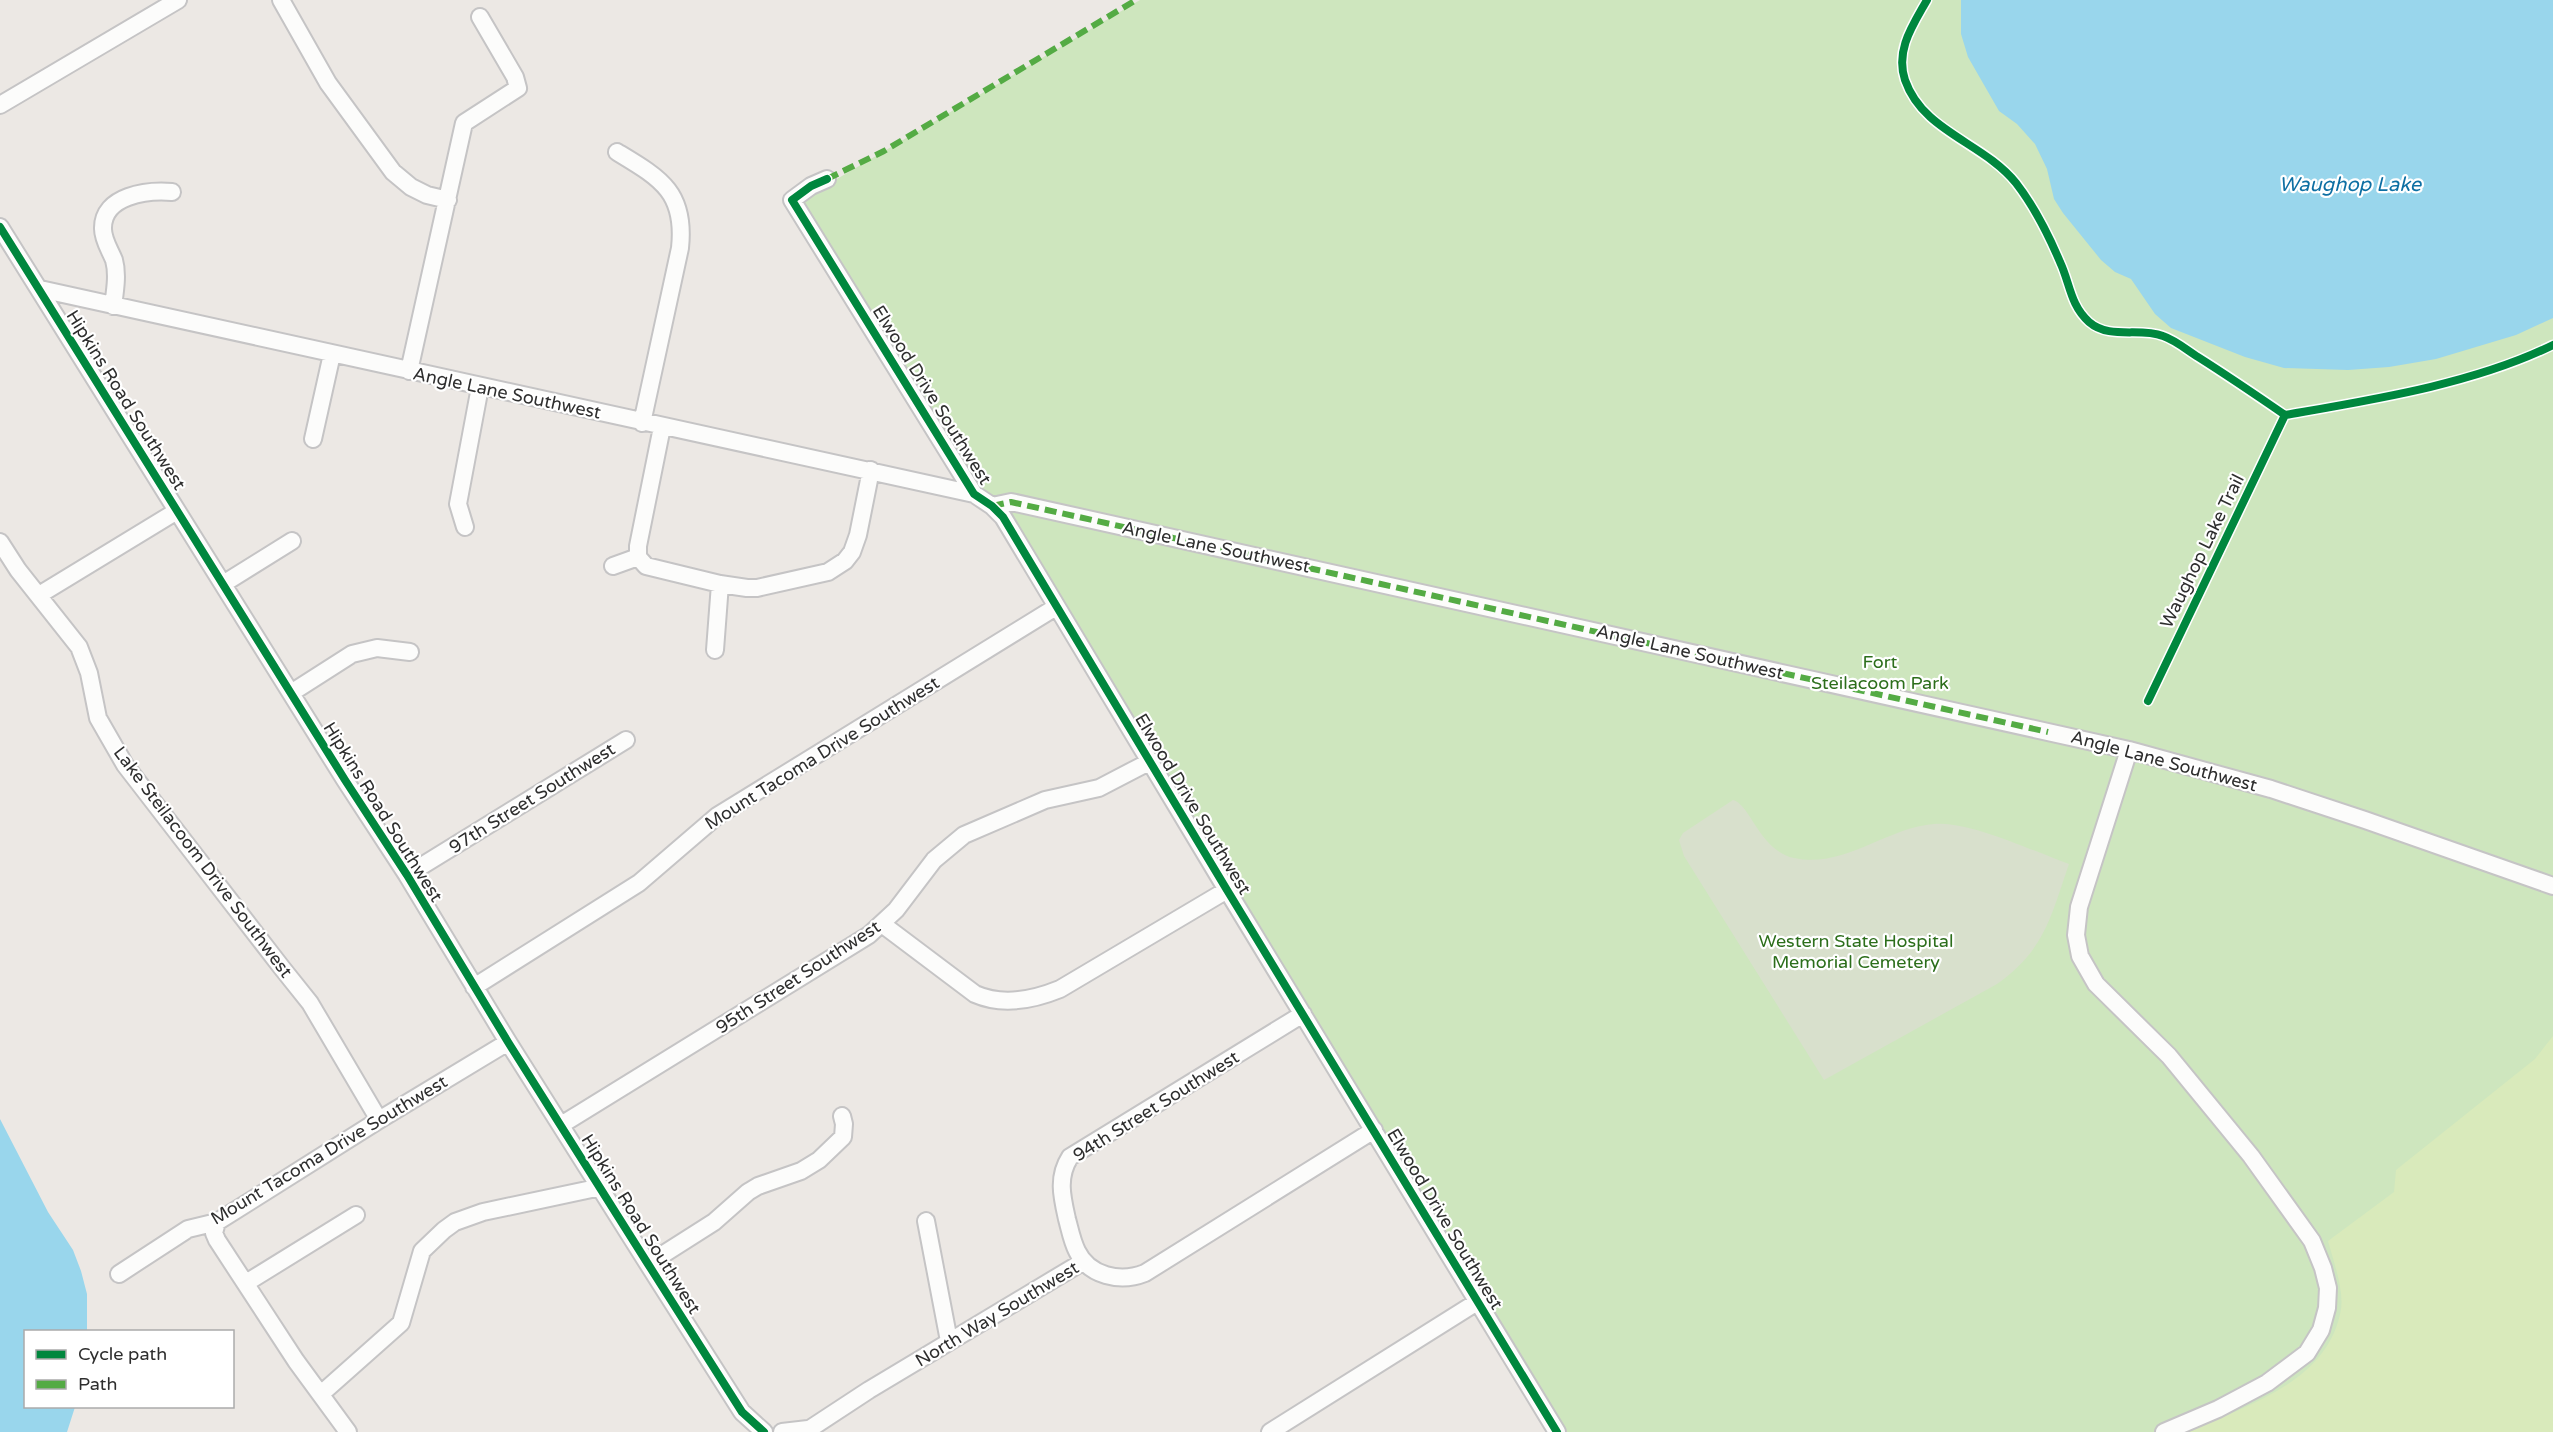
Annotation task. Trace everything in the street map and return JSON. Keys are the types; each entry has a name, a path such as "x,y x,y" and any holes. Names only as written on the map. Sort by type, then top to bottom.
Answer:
{"street":[{"path":"281,0 328,83 393,171 411,187 427,195 448,200"},
{"path":"0,105 166,3"},
{"path":"409,371 464,123 516,91 515,77 480,17"},
{"path":"617,152 657,176 668,189 677,205 682,229 680,248 642,423"},
{"name":"Elwood Drive Southwest","path":"827,179 792,200 974,494 1003,517 1557,1432"},
{"path":"113,306 114,262 103,228 108,212 118,203 137,195 150,191 172,192"},
{"name":"Hipkins Road Southwest","path":"0,227 648,1264 742,1412 764,1432"},
{"name":"Angle Lane Southwest","path":"40,289 642,423 871,470 974,494"},
{"path":"313,439 332,354"},
{"path":"465,527 458,504 480,387"},
{"path":"662,427 638,546 638,557 646,566 720,584 757,588 835,569 852,552 858,535 871,470"},
{"name":"Angle Lane Southwest","path":"992,506 1011,502 2129,750 2271,789 2553,886"},
{"path":"39,595 177,512"},
{"path":"223,584 292,541"},
{"name":"Lake Steilacoom Drive Southwest","path":"0,542 79,646 87,666 98,718 125,765 301,990 379,1120"},
{"path":"613,566 638,557"},
{"path":"715,650 720,584"},
{"name":"Mount Tacoma Drive Southwest","path":"474,987 639,883 717,816 1056,607"},
{"path":"291,693 359,652 377,648 410,652"},
{"name":"97th Street Southwest","path":"407,875 626,740"},
{"path":"2129,750 2079,907 2076,935 2080,956 2096,984 2169,1056 2251,1156 2312,1241 2328,1288 2321,1330 2307,1353 2267,1383 2218,1409 2164,1432"},
{"name":"95th Street Southwest","path":"561,1125 859,941 882,924 934,861 964,835 1025,807 1099,788 1151,761"},
{"path":"882,924 975,994 992,1001 1019,999 1044,995 1060,989 1227,890"},
{"name":"94th Street Southwest","path":"1084,1261 1073,1242 1061,1196 1063,1173 1070,1157 1303,1014"},
{"name":"Mount Tacoma Drive Southwest","path":"119,1274 188,1229 217,1222 508,1042"},
{"path":"648,1264 714,1222 753,1189 785,1178 819,1160 843,1137 842,1116"},
{"name":"North Way Southwest","path":"782,1432 806,1430 1084,1261 1096,1271 1111,1277 1124,1279 1144,1273 1374,1130"},
{"path":"321,1394 401,1323 422,1251 444,1230 455,1222 483,1212 601,1187"},
{"path":"246,1283 356,1215"},
{"path":"926,1221 949,1341"},
{"path":"217,1222 214,1233 296,1361 348,1432"},
{"path":"1270,1432 1477,1302"},
{"name":"Hipkins Road Southwest","path":"742,1412 748,1432"}],"green space":[{"name":"Fort Steilacoom Park","path":"1140,0 2553,0 2553,1432 1562,1432 798,202"},
{"name":"Western State Hospital Memorial Cemetery","path":"1733,800 1745,810 1772,846 1794,858 1812,860 1830,858 1916,827 1948,824 1983,832 2069,864 2044,931 2026,958 2013,971 1997,984 1824,1080 1684,856 1679,840 1683,833"},
{"path":"2553,1036 2553,1432 2189,1432 2236,1412 2282,1388 2303,1373 2320,1355 2333,1334 2342,1301 2340,1284 2328,1241 2394,1192 2396,1170 2535,1059"}],"water":[{"name":"Waughop Lake","path":"1961,0 2553,0 2553,318 2516,335 2436,359 2389,367 2348,370 2284,368 2245,357 2171,328 2155,314 2131,279 2115,272 2101,260 2054,199 2047,169 2035,144 2017,124 1999,111 1968,57 1961,34"},
{"path":"0,1119 48,1212 73,1250 87,1294 87,1330 24,1330 24,1408 75,1408 67,1432 0,1432"}],"marked path":[{"path":"827,179 884,151 1136,0"},
{"path":"992,506 1011,502 2048,732"}],"cycle path":[{"path":"1927,0 1907,38 1902,58 1905,80 1914,98 1939,125 1987,157 2016,183 2051,242 2078,308 2089,322 2097,327 2106,331 2154,334 2167,338 2285,415 2422,389 2490,370 2553,345"},
{"path":"827,179 811,186 792,200 974,494 1003,517 1557,1432"},
{"path":"0,227 648,1264 742,1412 764,1432"},
{"name":"Waughop Lake Trail","path":"2148,701 2285,415"}]}
